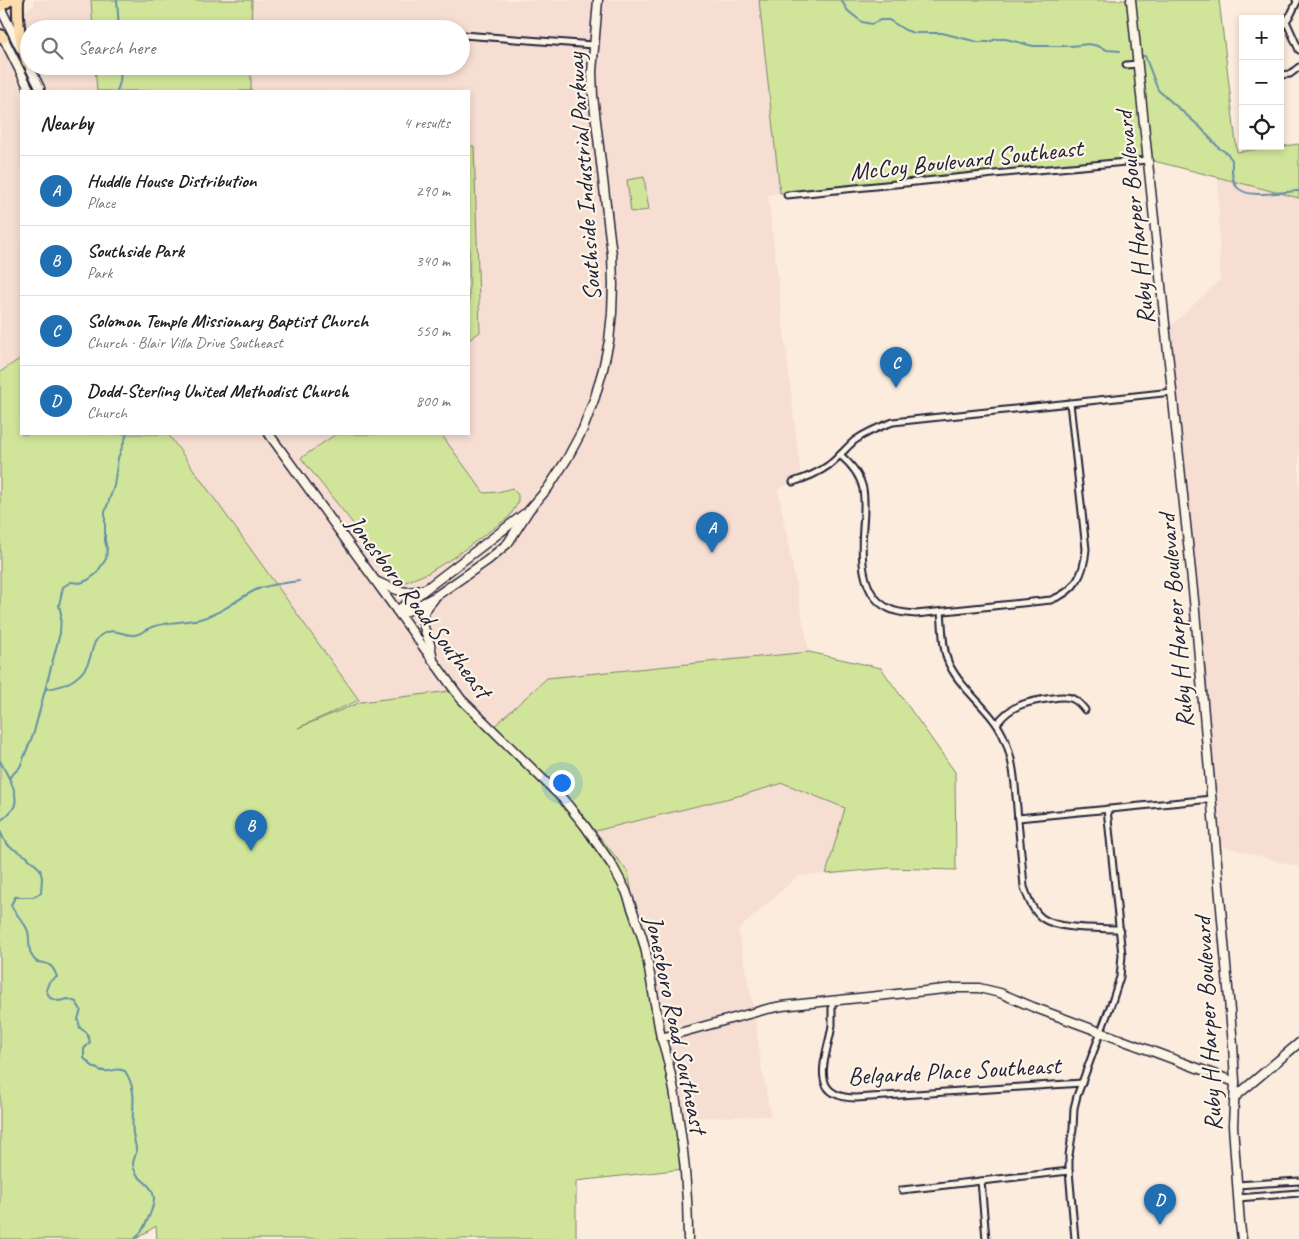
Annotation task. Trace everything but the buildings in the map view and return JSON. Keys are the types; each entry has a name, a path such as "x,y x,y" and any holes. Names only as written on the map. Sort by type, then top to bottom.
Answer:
{"highway":[{"path":"0,6 10,0"},
{"path":"18,0 20,39"}],"street":[{"name":"Southside Industrial Parkway","path":"398,613 436,596 488,560 508,543 529,510 548,488 567,459 583,429 595,397 604,369 609,341 613,284 592,96 593,46 598,0"},
{"name":"Ruby H Harper Boulevard","path":"1131,0 1194,600 1212,799 1233,1044 1235,1082 1233,1126 1242,1239"},
{"path":"1284,25 1291,14 1296,0"},
{"path":"0,6 20,48"},
{"path":"1286,22 1299,50"},
{"path":"1,35 20,72"},
{"path":"470,36 593,46"},
{"path":"1126,65 1138,64"},
{"path":"1284,75 1290,74 1299,68"},
{"path":"22,75 29,90"},
{"path":"33,75 40,90"},
{"name":"McCoy Boulevard Southeast","path":"787,195 1148,160"},
{"path":"793,482 807,478 830,465 865,433 893,422 1172,392"},
{"path":"840,455 854,470 863,489 862,535 864,566 866,579 872,594 880,604 900,613 916,614 1051,600 1066,593 1079,579 1085,564 1086,549 1070,403"},
{"name":"Jonesboro Road Southeast","path":"270,435 461,699 563,799 585,826 612,865 626,891 646,952 661,1038 666,1051 680,1123 688,1239"},
{"name":"Southside Industrial Parkway","path":"398,613 529,510"},
{"path":"455,568 462,578"},
{"path":"376,582 402,592 416,592 430,587"},
{"path":"433,662 430,644 422,625 425,609 436,596"},
{"path":"941,612 944,642 950,666 958,679 997,724 1011,756 1024,887 1029,901 1037,913 1048,921 1063,926 1120,928"},
{"path":"997,724 1000,719 1016,706 1035,700 1063,697 1074,699 1085,710"},
{"path":"1018,818 1212,799"},
{"path":"1075,1239 1069,1171 1074,1108 1120,977 1122,955 1107,809"},
{"path":"661,1038 767,1009 954,988 979,988 1000,993 1235,1082"},
{"name":"Belgarde Place Southeast","path":"832,1001 832,1026 825,1055 823,1074 828,1087 838,1096 856,1098 1082,1083"},
{"path":"1235,1097 1299,1043"},
{"path":"902,1190 1069,1171"},
{"path":"981,1181 986,1239"},
{"path":"1237,1185 1299,1181"},
{"path":"1238,1198 1299,1193"}],"shaded area":[{"path":"34,0 91,0 92,20 20,20 20,75 96,75 97,90 20,90 20,359 0,372 0,28 34,5"},
{"path":"252,0 759,0 780,193 768,195 801,477 778,490 809,652 547,678 490,731 458,690 361,702 206,491 168,435 470,435 470,90 251,90 251,75 470,75 470,20 251,20"},
{"path":"1218,178 1299,198 1299,867 1219,845 1192,633 1165,331 1220,280"},
{"path":"783,783 845,808 826,874 798,876 738,930 755,1016 761,1065 771,1116 676,1118 628,872 595,831 746,794"}],"green space":[{"path":"91,0 252,0 251,20 92,20"},
{"path":"759,0 1219,0 1237,152 1284,150 1284,146 1299,144 1299,198 1150,160 780,193"},
{"path":"96,75 251,75 251,90 97,90"},
{"path":"470,146 474,146 480,332 470,339"},
{"path":"644,177 649,210 631,212 627,180"},
{"path":"20,359 20,435 169,435 359,700 298,728 361,702 458,690 490,730 547,678 809,652 881,668 955,772 956,870 889,868 826,874 845,808 783,783 746,794 595,831 628,872 664,1051 684,1169 576,1181 576,1239 157,1239 156,1226 136,1239 0,1239 0,372"},
{"path":"335,435 442,435 484,493 512,488 518,495 518,503 509,517 454,557 428,573 401,584 301,458"}],"waterway":[{"path":"117,0 118,20"},
{"path":"841,0 848,11 862,22 872,24 880,20 889,20 914,33 942,33 978,42 1006,39 1033,46 1089,44 1107,50 1120,51"},
{"path":"1142,56 1145,56 1158,90 1200,127 1219,148 1227,153 1232,160 1233,178 1237,187 1242,191 1257,194 1299,191"},
{"path":"117,90 120,75"},
{"path":"9,778 20,767 34,732 60,633 61,614 59,605 63,587 71,582 80,583 88,580 96,574 106,559 105,512 114,486 118,458 127,435"},
{"path":"46,689 67,684 78,676 87,665 96,640 106,632 115,631 136,635 155,626 200,619 216,613 258,589 299,581"},
{"path":"0,761 15,792 16,799 12,810 0,821"},
{"path":"0,831 10,847 26,856 40,869 42,878 41,893 33,897 15,897 11,905 27,929 33,958 37,962 50,965 57,977 49,982 46,990 50,998 59,1001 68,999 76,1002 81,1010 78,1019 80,1028 87,1033 90,1042 84,1049 86,1061 102,1071 118,1069 125,1071 130,1080 134,1102 132,1125 136,1146 134,1169 150,1188 154,1198 148,1220 135,1239"}],"place":[{"name":"Solomon Temple Missionary Baptist Church","path":"896,388"},
{"name":"Huddle House Distribution","path":"712,553"},
{"name":"Southside Park","path":"251,851"},
{"name":"Dodd-Sterling United Methodist Church","path":"1160,1225"}]}
